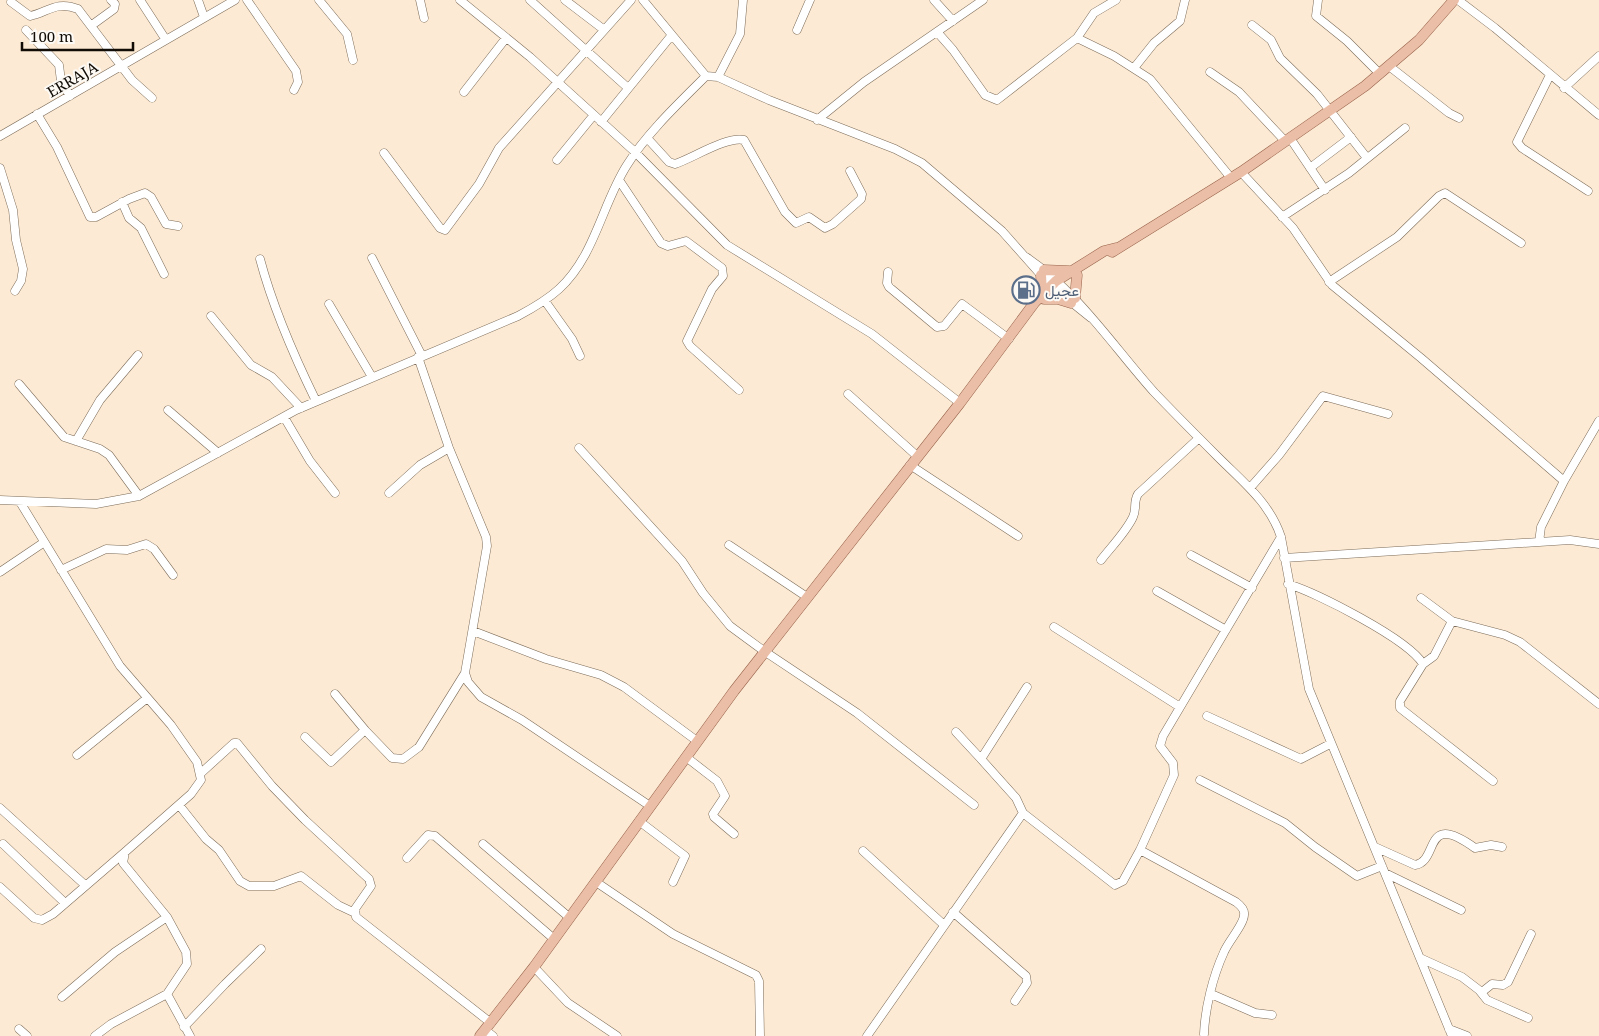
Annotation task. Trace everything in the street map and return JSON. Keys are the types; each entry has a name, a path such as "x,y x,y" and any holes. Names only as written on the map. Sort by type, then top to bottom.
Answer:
{"main road":[{"path":"487,1031 764,651 1043,297 1056,285 1104,251 1116,248 1241,172 1330,110 1380,74 1419,40 1456,0"},
{"path":"1043,297 1042,273 1074,273"},
{"path":"1043,297 1073,301 1074,273"}],"street":[{"path":"92,25 114,9 115,4 111,0"},
{"path":"140,0 166,40"},
{"path":"198,0 204,17"},
{"name":"ERRAJA","path":"0,136 235,0"},
{"path":"247,0 296,71 298,82 294,90"},
{"path":"319,0 347,34 354,60"},
{"path":"420,0 424,18"},
{"path":"460,0 635,152 727,245 872,334 960,403"},
{"path":"530,0 628,88"},
{"path":"564,0 603,29"},
{"path":"574,7 580,0"},
{"path":"384,153 440,228 445,230 479,184 499,148 585,49 631,0"},
{"path":"643,0 706,76 718,77 817,120 888,146 922,163 983,214 1042,273 1094,320 1152,390 1250,488 1269,511 1281,537 1305,676 1330,744 1375,846 1451,1032 1467,1036"},
{"path":"718,77 732,53 740,34 743,0"},
{"path":"797,30 810,0"},
{"path":"934,0 953,21"},
{"path":"817,120 864,82 938,33 982,0"},
{"path":"938,33 953,50 985,95 997,100 1077,38 1094,13 1116,0"},
{"path":"1134,68 1154,43 1180,21 1185,0"},
{"path":"1318,0 1316,16 1347,41 1380,74"},
{"path":"1456,0 1599,115"},
{"path":"11,2 30,16 50,6 73,6 78,9 132,80 152,98"},
{"path":"1252,25 1271,40 1280,58 1317,94 1367,158"},
{"path":"26,30 59,65 62,81 70,96"},
{"path":"601,122 671,36"},
{"path":"464,92 506,38"},
{"path":"1077,38 1114,56 1150,79 1231,178"},
{"path":"1564,88 1599,56"},
{"path":"1389,66 1434,102 1459,118"},
{"path":"1210,72 1234,87 1288,140 1325,190"},
{"path":"1550,75 1517,142 1522,148 1588,191"},
{"path":"0,500 96,504 139,496 301,408 518,316 545,301 570,278 580,263 619,180 635,152 706,76"},
{"path":"37,114 57,147 90,217 96,217 138,195 148,194 166,224 178,226"},
{"path":"557,160 593,116"},
{"path":"1282,218 1325,190 1405,128"},
{"path":"1310,168 1351,137"},
{"path":"648,139 669,162 675,164 728,142 738,139 744,140 785,212 796,223 809,217 825,228 833,224 861,198 862,194 850,171"},
{"path":"0,168 13,210 16,240 23,269 22,281 15,290"},
{"path":"1241,172 1307,245 1329,282 1564,481"},
{"path":"619,180 661,243 668,246 686,241 722,268 723,276 712,289 687,341 690,346 739,390"},
{"path":"1329,282 1396,238 1439,196 1445,193 1521,243"},
{"path":"122,202 130,218 141,228 164,274"},
{"path":"372,258 420,356 449,448 486,537 466,673 468,682 481,697 522,720 650,806"},
{"path":"260,259 272,299 316,401"},
{"path":"888,272 887,283 889,287 937,327 944,326 962,304 1009,339"},
{"path":"545,301 568,332 580,356"},
{"path":"329,304 372,377"},
{"path":"211,316 251,365 272,377 301,408"},
{"path":"76,441 100,400 138,355"},
{"path":"19,384 64,437 100,448 109,455 139,496"},
{"path":"848,394 917,456"},
{"path":"1250,488 1279,454 1323,396 1388,414"},
{"path":"168,410 218,453"},
{"path":"284,417 310,461 335,493"},
{"path":"1539,542 1541,527 1564,481 1599,421"},
{"path":"1101,560 1132,519 1135,511 1134,504 1138,494 1199,438"},
{"path":"389,493 420,465 449,448"},
{"path":"579,448 682,561 725,620 764,651 857,713 974,805"},
{"path":"910,465 1018,536"},
{"path":"0,887 38,920 47,918 179,805 199,785 201,773 197,762 171,725 146,699 120,666 43,543 20,502"},
{"path":"956,732 1016,798 1024,813 1115,884 1122,881 1140,850 1174,776 1173,763 1163,751 1160,742 1281,537"},
{"path":"1284,558 1570,540 1599,544"},
{"path":"0,572 43,543"},
{"path":"61,570 106,549 127,550 146,544 154,549 173,575"},
{"path":"729,545 807,597"},
{"path":"1191,554 1252,588"},
{"path":"1288,584 1320,597 1372,625 1406,647 1423,664"},
{"path":"1157,591 1226,630"},
{"path":"1421,598 1452,621 1505,635 1520,642 1599,704"},
{"path":"1452,621 1434,656 1423,664 1400,701 1400,708 1493,782"},
{"path":"1054,627 1180,707"},
{"path":"473,631 546,659 601,675 624,687 697,741"},
{"path":"335,694 365,730 392,758 403,759 418,747 466,673"},
{"path":"981,759 1027,687"},
{"path":"77,755 146,699"},
{"path":"1207,716 1301,759 1330,744"},
{"path":"305,737 331,762 365,730"},
{"path":"201,773 234,743 237,743 272,786 305,820 369,879 371,886 354,909 354,913"},
{"path":"686,757 719,783 725,796 713,814 734,834"},
{"path":"1200,780 1285,823 1316,848 1357,876 1383,869 1461,910"},
{"path":"179,805 206,839 219,850 240,881 249,886 274,886 301,876 338,905 354,913 487,1031"},
{"path":"0,808 85,885"},
{"path":"867,1036 1024,813"},
{"path":"639,821 685,856 672,882"},
{"path":"1375,846 1415,865 1423,861 1434,839 1446,834 1462,838 1475,848 1491,845 1502,847"},
{"path":"407,858 428,835 434,836 554,939"},
{"path":"3,844 64,904"},
{"path":"483,844 570,918"},
{"path":"1140,850 1236,902 1243,910 1243,918 1224,952 1211,994 1206,1015 1205,1036"},
{"path":"863,851 944,925"},
{"path":"94,1036 167,994 187,964 187,956 167,917 150,894 125,868 123,863 125,852"},
{"path":"596,882 673,934 756,975 759,981 760,1036"},
{"path":"953,912 1026,976 1027,983 1015,1001"},
{"path":"62,997 115,952 167,917"},
{"path":"1482,992 1492,984 1503,985 1508,982 1531,934"},
{"path":"184,1027 261,949"},
{"path":"1420,958 1462,978 1482,992 1487,1000 1528,1018"},
{"path":"534,967 568,1003 617,1036"},
{"path":"167,994 190,1036"},
{"path":"1211,994 1255,1013 1272,1015"},
{"path":"19,1029 27,1036"}],"place":[{"name":"عجيل","path":"1026,290"}]}
